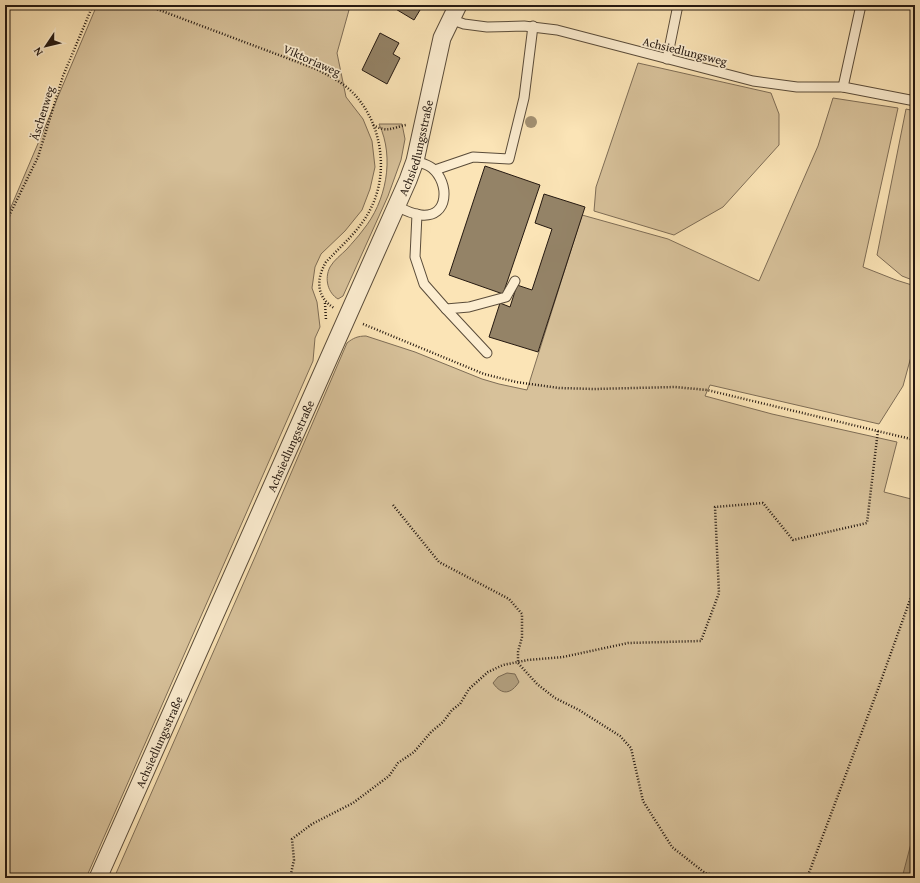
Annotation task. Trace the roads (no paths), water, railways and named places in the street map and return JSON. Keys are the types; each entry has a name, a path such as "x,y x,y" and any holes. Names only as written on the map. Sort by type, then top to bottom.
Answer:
{"street":[{"name":"Achsiedlungsstraße","path":"98,878 397,206 415,161 428,107 436,57 442,38 454,12"}],"lane":[{"path":"667,60 678,5"},
{"path":"843,87 861,5"},
{"name":"Achsiedlungsweg","path":"454,12 464,24 487,27 533,26 557,30 667,60 767,83 798,87 843,87 915,101"},
{"path":"435,170 473,157 510,159 524,98 533,26"},
{"path":"397,206 417,214 429,214 436,211 442,205 445,194 444,184 435,170 425,164 415,161"},
{"path":"417,214 415,257 424,284 487,353"},
{"path":"446,309 469,307 506,297 515,281"}]}
